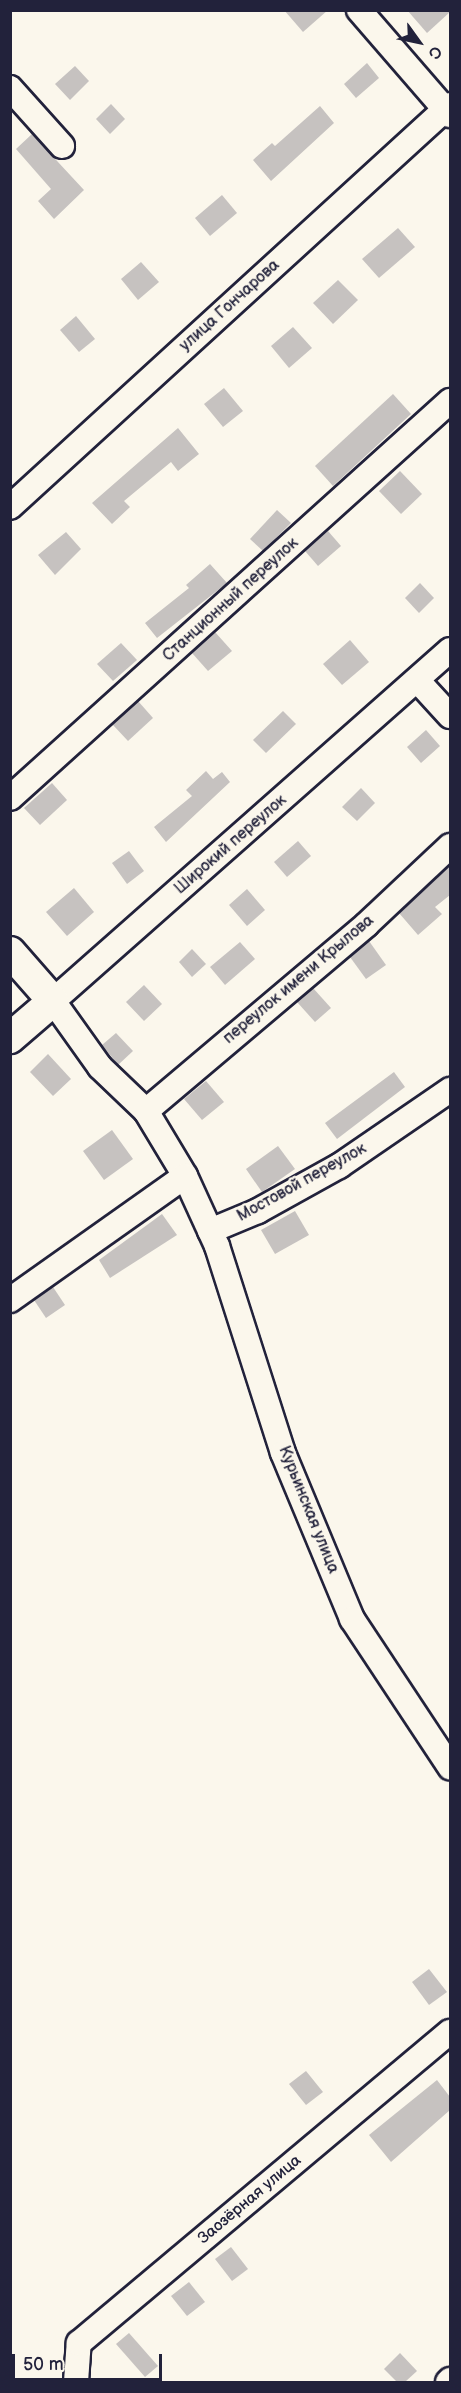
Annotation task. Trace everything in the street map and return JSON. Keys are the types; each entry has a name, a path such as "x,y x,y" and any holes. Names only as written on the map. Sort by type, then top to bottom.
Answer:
{"main road":[{"path":"10,952 53,1001"},
{"name":"Широкий переулок","path":"10,1038 53,1001"}],"street":[{"path":"359,10 449,110"},
{"path":"10,88 62,146"},
{"name":"улица Гончарова","path":"10,507 449,110"},
{"name":"Станционный переулок","path":"10,798 450,401"},
{"name":"Широкий переулок","path":"53,1001 450,650"},
{"path":"417,680 450,716"},
{"name":"переулок имени Крылова","path":"146,1111 368,924 450,846"},
{"name":"Курьинская улица","path":"53,1001 100,1067 146,1111 185,1176 210,1231 283,1453 352,1619 450,1767"},
{"name":"Мостовой переулок","path":"210,1231 258,1211 339,1166 450,1090"},
{"path":"10,1300 185,1176"},
{"name":"Заозёрная улица","path":"76,2382 80,2343 450,2031"}],"building":[{"path":"284,10 328,10 303,32"},
{"path":"407,10 450,10 450,12 427,33"},
{"path":"367,63 379,78 356,98 344,84"},
{"path":"75,66 89,81 70,100 55,84"},
{"path":"111,104 125,119 110,134 96,119"},
{"path":"320,106 334,123 271,181 253,160 272,143 275,146"},
{"path":"32,134 84,190 54,219 38,201 51,189 16,149"},
{"path":"222,195 237,213 210,236 195,218"},
{"path":"398,228 415,247 379,278 362,259"},
{"path":"141,262 159,282 138,300 121,279"},
{"path":"338,280 358,300 333,324 313,303"},
{"path":"76,316 95,339 79,352 60,330"},
{"path":"293,327 312,348 289,368 271,346"},
{"path":"224,388 243,411 223,427 204,404"},
{"path":"393,394 411,414 333,486 315,466"},
{"path":"178,428 199,454 178,471 171,462 124,501 130,507 112,524 92,503"},
{"path":"400,471 422,494 401,514 379,491"},
{"path":"277,510 291,523 263,551 250,539"},
{"path":"328,531 341,546 318,566 305,551"},
{"path":"66,532 81,549 55,575 38,555"},
{"path":"210,564 227,583 157,638 145,623 189,588 186,585"},
{"path":"420,583 434,598 419,613 405,598"},
{"path":"215,632 232,651 208,671 192,653"},
{"path":"350,640 369,662 342,685 323,664"},
{"path":"121,643 137,660 113,681 97,664"},
{"path":"138,701 153,718 128,741 113,725"},
{"path":"283,711 296,724 266,753 253,740"},
{"path":"426,730 440,746 421,763 407,747"},
{"path":"206,771 213,779 222,772 230,782 166,842 154,827 192,796 186,790"},
{"path":"52,783 67,800 40,825 24,808"},
{"path":"361,788 375,803 357,821 342,807"},
{"path":"298,841 311,856 287,877 274,862"},
{"path":"129,851 144,871 127,884 112,863"},
{"path":"450,866 450,895 435,907 442,914 418,935 399,913"},
{"path":"74,888 94,912 67,936 46,912"},
{"path":"247,889 265,910 247,926 229,905"},
{"path":"369,941 386,965 366,979 350,957"},
{"path":"240,942 255,959 225,985 210,967"},
{"path":"192,949 206,964 192,977 179,962"},
{"path":"144,985 162,1004 144,1021 126,1002"},
{"path":"313,988 331,1008 315,1022 297,1002"},
{"path":"116,1033 133,1051 118,1065 102,1045"},
{"path":"48,1054 71,1079 53,1096 30,1072"},
{"path":"394,1072 405,1087 337,1139 325,1123"},
{"path":"206,1081 224,1102 202,1120 184,1099"},
{"path":"112,1130 133,1159 104,1180 83,1151"},
{"path":"278,1146 295,1169 262,1192 246,1169"},
{"path":"295,1211 309,1235 275,1254 261,1230"},
{"path":"162,1214 177,1235 110,1278 99,1260"},
{"path":"53,1287 65,1305 46,1318 34,1300"},
{"path":"429,1969 447,1992 429,2005 412,1982"},
{"path":"306,2071 323,2092 306,2105 289,2084"},
{"path":"437,2080 450,2097 450,2110 391,2162 369,2135"},
{"path":"231,2247 248,2269 232,2281 215,2259"},
{"path":"189,2282 205,2302 187,2316 171,2296"},
{"path":"129,2333 158,2366 145,2377 116,2344"},
{"path":"400,2353 417,2371 405,2382 397,2382 384,2369"}]}
